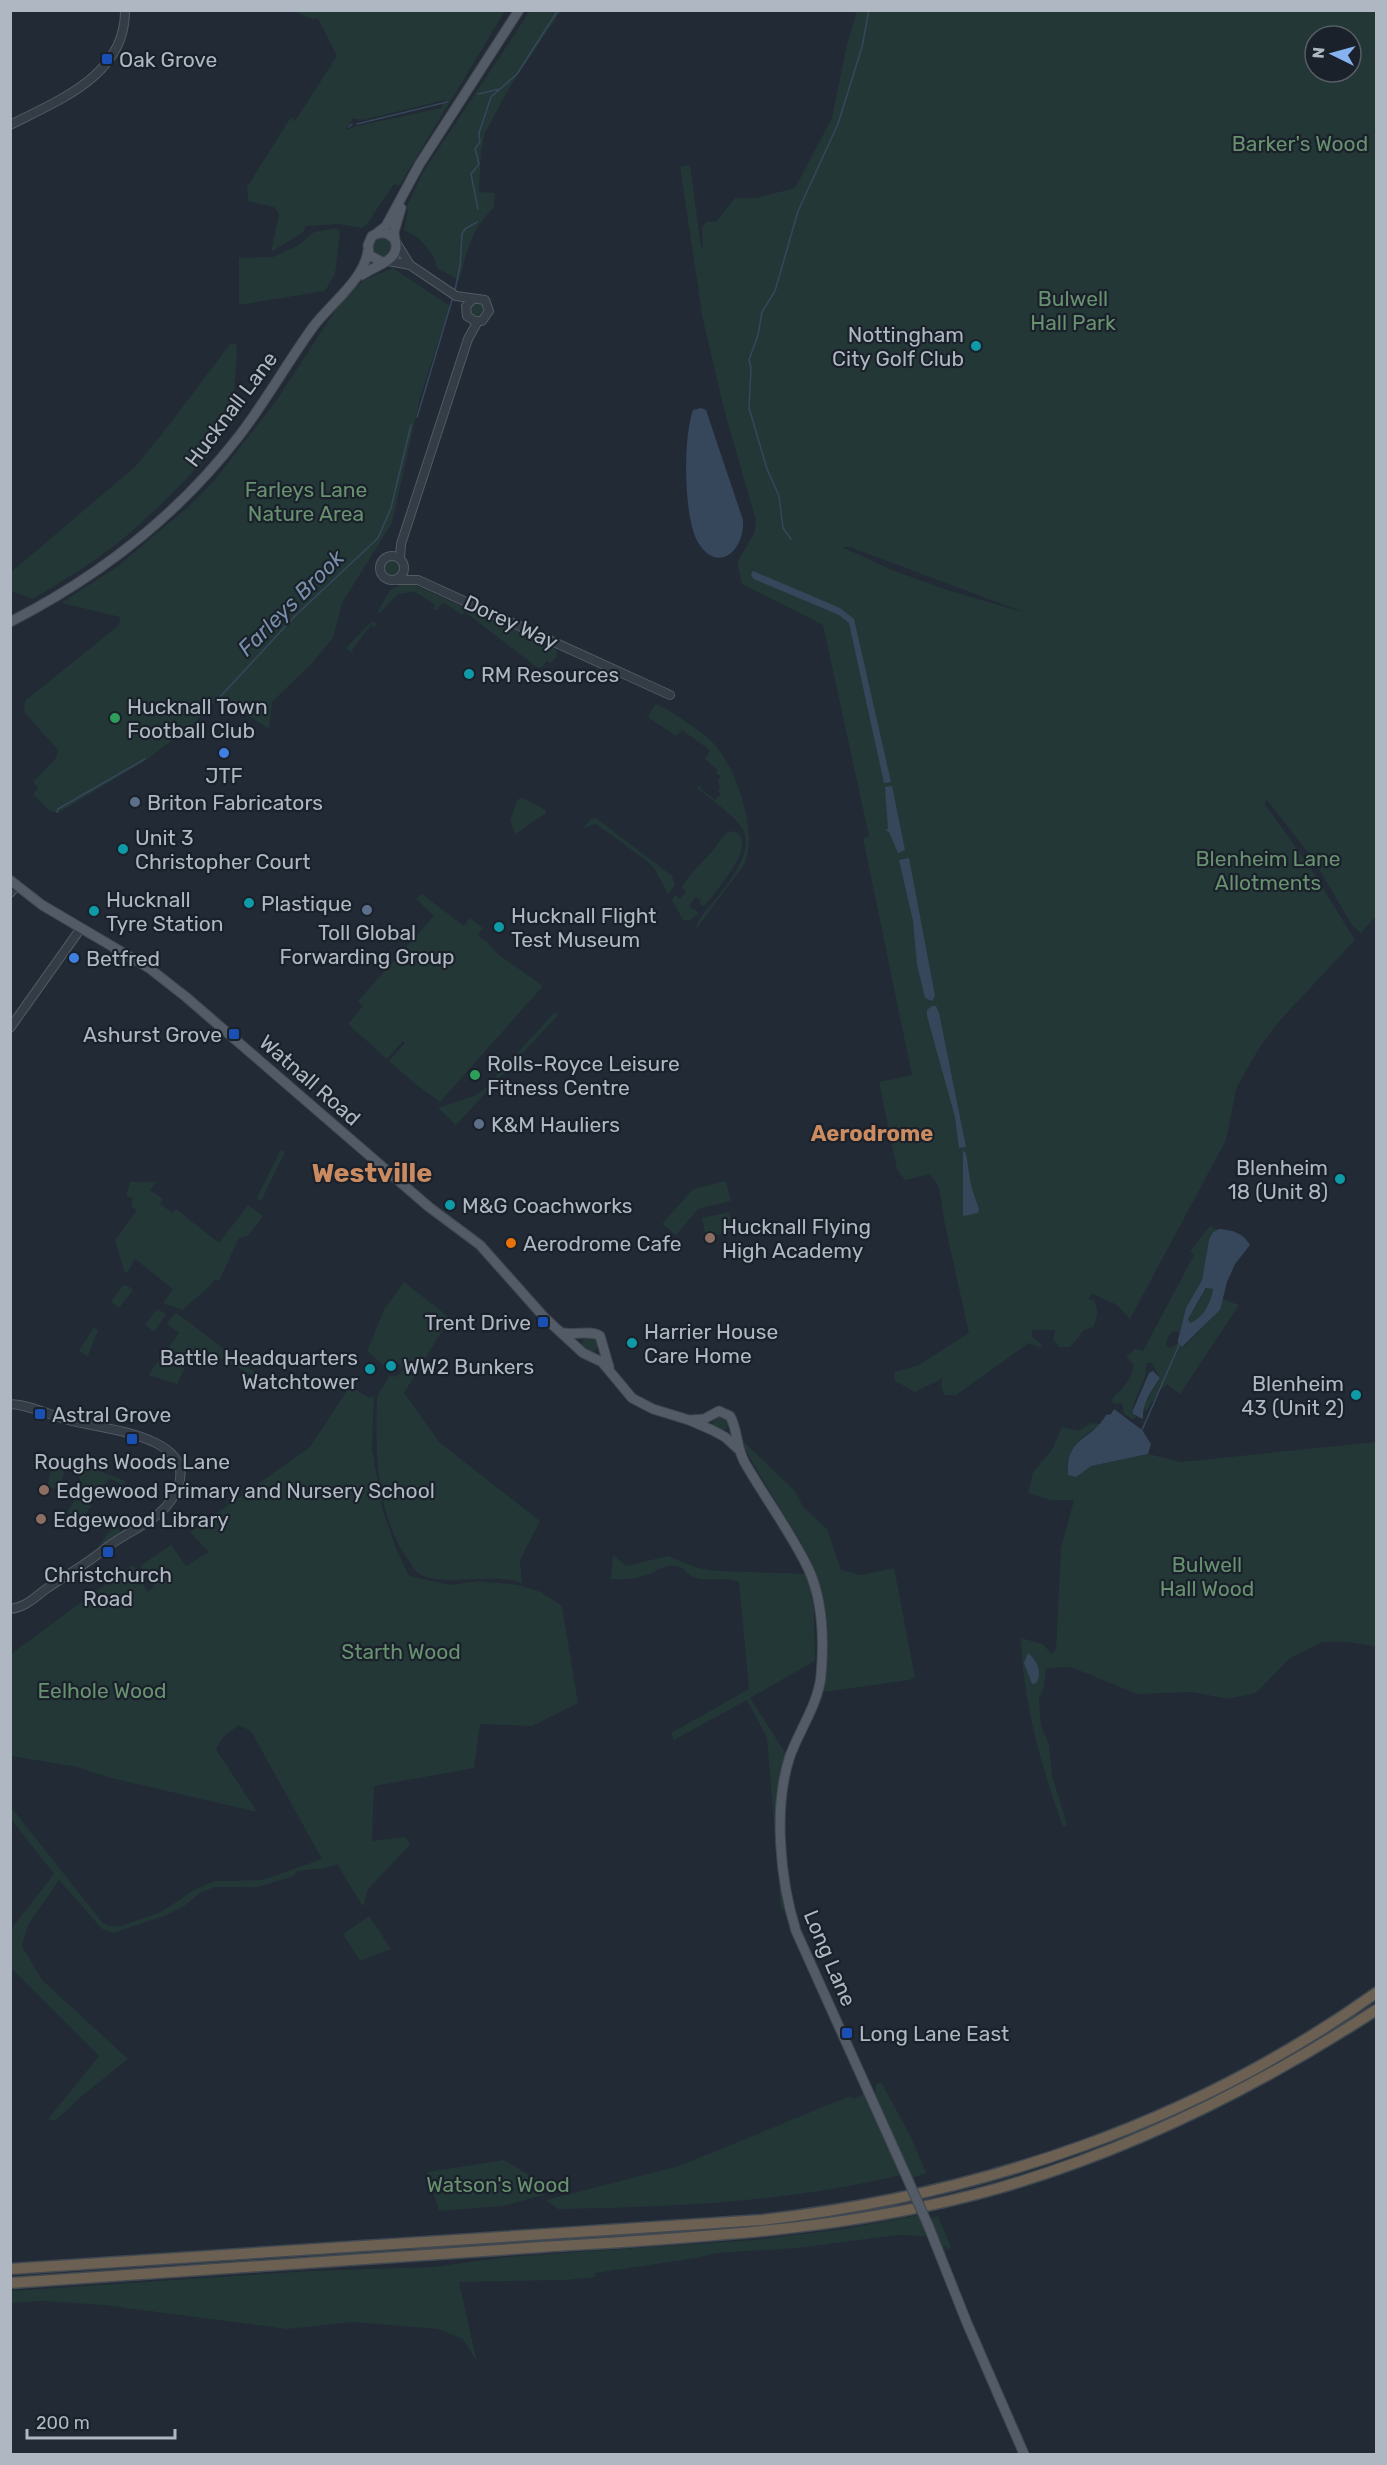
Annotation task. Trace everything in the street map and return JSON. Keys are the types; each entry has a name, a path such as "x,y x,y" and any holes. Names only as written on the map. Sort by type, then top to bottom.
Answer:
{"highway":[{"path":"10,2269 762,2220 891,2200 969,2182 1028,2165 1155,2117 1259,2066 1377,1994"},
{"path":"10,2283 763,2232 906,2211 1029,2178 1112,2149 1163,2128 1262,2080 1377,2010"}],"main road":[{"name":"Hucknall Lane","path":"10,622 53,600 131,545 184,498 238,438 314,326 364,267 369,240 386,226 419,165 519,10"},
{"name":"Hucknall Lane","path":"349,286 395,254 394,232 403,197"},
{"path":"377,233 387,233 396,242"},
{"path":"368,250 373,259 385,262"},
{"name":"Watnall Road","path":"13,886 149,968 186,997 429,1207 480,1245 544,1317 580,1349 609,1369 625,1391 641,1403 715,1432 738,1449"},
{"path":"564,1333 596,1334 603,1344 598,1353 591,1356"},
{"path":"580,1349 580,1341 584,1335"},
{"name":"Watnall Road","path":"603,1344 609,1369"},
{"path":"689,1420 704,1419 713,1414 719,1411 728,1413 732,1424 726,1433 715,1432 709,1422 713,1414"},
{"name":"Watnall Road","path":"732,1424 738,1449 746,1464"},
{"name":"Long Lane","path":"746,1464 809,1570 820,1613 821,1678 817,1695 786,1768 780,1809 790,1912 796,1931 928,2225 967,2323 1024,2454"}],"street":[{"path":"10,125 75,91 101,71 119,43 124,27 125,10"},
{"path":"396,242 410,265 456,296 481,298 489,307 486,318 478,321 469,318"},
{"path":"385,262 410,265"},
{"path":"456,296 469,318 468,339"},
{"path":"466,310 468,303 473,299"},
{"path":"400,543 380,564 382,576 389,580 397,580 403,574 400,543 468,339 478,321"},
{"path":"385,558 393,556 402,562"},
{"name":"Dorey Way","path":"402,562 418,580 670,695"},
{"name":"Dorey Way","path":"397,580 418,580"},
{"path":"10,1028 81,928"},
{"path":"10,1404 32,1408 75,1422 116,1430 159,1444 173,1454 180,1475 175,1492 161,1512 32,1600 10,1609"}],"green space":[{"path":"293,11 505,11 399,186 394,184 367,224 362,228 339,224 306,226 303,232 271,252 279,214 274,207 248,201 247,187 291,117 295,121 337,56 318,18 312,19","holes":["445,100 441,108 357,126 346,130 353,118 363,120"]},
{"path":"530,11 561,11 509,88 485,133 481,151 479,192 495,193 494,208 486,215 475,232 459,280 438,269 432,254 418,237 404,230 408,210 406,208 423,172"},
{"path":"857,11 1376,11 1376,916 1361,933 1352,925 1313,859 1267,800 1264,803 1308,864 1355,940 1284,1016 1263,1042 1244,1074 1236,1089 1226,1140 1130,1319 1117,1305 1092,1294 1088,1299 1093,1300 1096,1306 1095,1324 1084,1330 1070,1347 1059,1347 1053,1339 1055,1330 1032,1330 1032,1336 1042,1345 1041,1348 1029,1343 956,1395 944,1395 941,1385 943,1378 915,1392 895,1381 894,1372 917,1366 969,1333 939,1187 930,1174 905,1180 897,1169 879,1082 912,1075 863,838 869,836 823,625 742,584 737,562 754,534 756,521 725,413 703,320 680,167 690,165 701,247 703,248 702,227 706,222 716,222 735,198 756,198 795,188 832,118 847,44","holes":["842,547 850,547 1026,613 947,590 892,570"]},
{"path":"336,228 340,232 335,274 325,291 239,305 239,258 273,257 297,246 314,232"},
{"path":"379,236 392,240 391,256 385,259 373,254 371,243"},
{"name":"Farleys Lane Nature Area","path":"393,268 450,306 420,398 392,523 342,603 333,638 312,663 272,702 269,729 226,702 217,700 192,725 146,760 58,813 50,811 33,794 38,788 33,782 56,758 58,750 24,712 25,701 119,625 120,617 61,603 118,566 188,507 214,481 276,401 338,306 364,280"},
{"path":"473,302 483,302 487,311 478,319 470,314 470,306"},
{"path":"231,343 236,344 237,353 232,416 205,450 211,453 148,517 92,562 33,599 11,591 11,572 135,467"},
{"path":"388,559 396,559 401,564 399,575 388,577 383,572 383,564"},
{"path":"405,583 415,585 556,649 557,656 550,663 547,661 538,668 465,612 462,615 443,602 436,611 433,609 435,605 415,592 398,594 380,613 378,611 390,590"},
{"path":"372,621 377,624 374,627 371,625 352,650 354,654 346,648"},
{"path":"656,704 688,723 717,747 732,772 744,804 749,837 744,865 696,929 698,921 740,864 745,851 746,839 742,828 734,818 697,788 701,784 700,788 715,800 721,794 718,791 720,788 718,780 721,777 716,773 718,770 705,759 710,750 682,730 676,736 649,718"},
{"path":"520,798 546,810 546,813 511,837 515,833 510,821"},
{"path":"596,818 672,876 675,885 668,894 654,868 647,861 596,824 583,828 591,819"},
{"path":"731,831 740,835 742,844 734,867 704,906 696,897 689,906 699,913 689,921 683,920 672,900 675,895 680,899 686,891 681,887 722,838"},
{"path":"422,894 464,926 469,918 483,928 478,935 480,938 499,955 543,986 440,1102 389,1061 405,1043 403,1041 387,1059 348,1024 363,1006 358,1001 434,916 416,899"},
{"path":"555,1012 558,1015 456,1125 438,1108 476,1095 484,1089"},
{"path":"281,1149 285,1152 261,1201 257,1198"},
{"path":"726,1181 731,1201 698,1209 676,1235 662,1224 693,1189"},
{"path":"130,1182 156,1182 150,1190 163,1199 160,1204 173,1213 176,1209 219,1243 248,1205 263,1216 248,1236 239,1238 219,1281 215,1279 183,1310 163,1303 173,1289 135,1259 127,1273 124,1271 115,1240 137,1210 131,1207 133,1198 126,1196"},
{"path":"729,1212 734,1231 706,1238 702,1218"},
{"path":"1210,1226 1217,1230 1213,1232 1209,1240 1202,1280 1186,1308 1180,1332 1174,1331 1168,1336 1166,1346 1171,1348 1178,1343 1182,1347 1185,1346 1220,1310 1222,1299 1239,1305 1180,1394 1167,1384 1146,1411 1143,1407 1160,1378 1152,1363 1147,1363 1145,1377 1134,1404 1133,1414 1137,1417 1132,1419 1124,1414 1122,1403 1112,1402 1113,1397 1126,1383 1133,1370 1134,1365 1126,1357 1135,1349 1143,1351 1194,1255 1190,1251"},
{"path":"404,1282 450,1318 404,1393 439,1442 540,1521 520,1560 522,1583 496,1579 452,1580 427,1577 415,1569 390,1525 380,1483 377,1398 390,1375 396,1377 404,1369 393,1359 385,1366 367,1351 385,1308"},
{"path":"122,1286 128,1286 133,1290 119,1308 111,1302"},
{"path":"1207,1288 1213,1289 1208,1305 1199,1318 1190,1323 1188,1319"},
{"path":"157,1309 166,1314 154,1332 145,1325"},
{"path":"177,1313 261,1377 260,1379 204,1350 189,1359 177,1384 148,1375 179,1333 167,1324"},
{"path":"94,1327 98,1330 88,1356 79,1351"},
{"path":"590,1336 596,1338 598,1344 596,1350 590,1352 584,1350 582,1344 584,1338"},
{"path":"350,1386 369,1398 374,1396 372,1449 383,1511 409,1576 450,1585 479,1581 518,1585 541,1592 562,1606 578,1703 532,1726 480,1724 474,1768 374,1786 372,1841 406,1837 410,1845 368,1889 363,1907 337,1864 326,1868 297,1871 294,1876 258,1887 215,1887 200,1893 183,1907 164,1916 113,1933 102,1929 59,1880 28,1925 22,1946 42,1980 128,2059 55,2121 48,2119 99,2056 11,1968 11,1929 54,1874 11,1819 11,1807 102,1922 109,1926 121,1926 161,1912 194,1890 215,1881 263,1880 322,1859 251,1731 239,1725 224,1736 216,1749 257,1812 107,1777 78,1767 11,1756 11,1654 132,1565 147,1592 154,1587 140,1566 171,1545 186,1566 209,1552 190,1532 310,1447"},
{"path":"721,1415 729,1423 721,1431 713,1423"},
{"name":"Bulwell Hall Wood","path":"1091,1423 1101,1424 1081,1439 1072,1451 1069,1457 1068,1475 1091,1466 1148,1454 1181,1462 1376,1442 1376,1645 1322,1642 1289,1659 1256,1693 1228,1699 1192,1692 1137,1694 1071,1667 1046,1668 1044,1687 1039,1699 1041,1726 1049,1744 1052,1775 1067,1825 1063,1827 1034,1734 1025,1686 1021,1638 1043,1644 1052,1655 1056,1649 1061,1548 1074,1500 1051,1500 1028,1493 1033,1472 1052,1450 1062,1427 1078,1431"},
{"path":"741,1439 795,1491 803,1507 827,1529 841,1570 861,1575 894,1568 915,1677 909,1680 824,1692 828,1636 823,1594 819,1581 805,1550"},
{"path":"52,1464 65,1467 60,1490 47,1487"},
{"path":"76,1467 88,1467 126,1481 122,1485 110,1478 91,1499 91,1507 84,1516 86,1522 65,1517 82,1486"},
{"path":"115,1524 121,1532 93,1554"},
{"path":"613,1555 626,1566 668,1556 698,1568 717,1571 807,1574 814,1609 815,1661 750,1698 786,1754 777,1794 777,1824 786,1909 781,1910 767,1738 747,1700 674,1740 671,1733 749,1689 739,1582 695,1578 684,1569 673,1566 635,1578 611,1579"},
{"path":"369,1916 391,1949 360,1961 343,1934"},
{"path":"881,2082 911,2137 926,2173 912,2178 875,2093 876,2085"},
{"path":"866,2093 901,2175 816,2191 731,2201 644,2207 558,2209 546,2200 679,2166 850,2096 853,2099"},
{"name":"Watson's Wood","path":"504,2160 541,2182 544,2195 503,2206 439,2211 427,2172"},
{"path":"919,2215 926,2236 897,2235 797,2248 716,2253 595,2273 596,2277 566,2280 459,2282 477,2362 463,2339 438,2329 353,2322 287,2329 104,2305 43,2301 11,2303 11,2291 310,2271 433,2267 507,2257 754,2240 844,2229"},
{"path":"938,2216 951,2247 948,2250 944,2245 946,2257 943,2255 928,2219"}],"water":[{"path":"701,408 706,410 743,520 740,541 735,549 722,558 707,553 699,544 690,517 687,498 687,439 693,410"},
{"path":"753,571 840,608 854,619 891,782 884,783 849,623 839,615 754,579 751,575"},
{"path":"892,786 905,850 898,853 889,832 885,830 888,829 885,787"},
{"path":"909,858 935,996 932,1001 925,998 917,964 913,921 899,860"},
{"path":"936,1006 939,1013 966,1147 959,1148 955,1117 927,1016 927,1010"},
{"path":"963,1151 966,1153 971,1186 979,1209 978,1213 963,1216"},
{"path":"1219,1229 1233,1231 1241,1235 1250,1245 1235,1264 1227,1282 1220,1310 1182,1347 1178,1340 1186,1308 1202,1280 1209,1240 1213,1232","holes":["1206,1288 1213,1289 1206,1309 1199,1318 1190,1323 1188,1319"]},
{"path":"1153,1371 1160,1378 1150,1393 1143,1419 1133,1414 1133,1410 1149,1373"},
{"path":"1114,1409 1142,1430 1151,1444 1148,1454 1091,1466 1076,1477 1068,1475 1068,1462 1075,1446"},
{"path":"1028,1653 1039,1671 1036,1683 1032,1684 1024,1663"}],"waterway":[{"name":"Farleys Brook","path":"478,209 471,174 479,164 475,149 480,142 479,133 491,97 517,74 558,10"},
{"path":"791,539 783,528 779,496 767,469 749,408 751,368 749,360 758,335 762,312 775,291 798,211 838,124 862,47 869,10"},
{"path":"478,94 500,89"},
{"path":"357,124 447,102"},
{"path":"349,127 352,124"},
{"name":"Farleys Brook","path":"455,290 460,266 462,234 465,229 477,222"},
{"name":"Farleys Brook","path":"417,417 453,297"},
{"name":"Farleys Brook","path":"219,698 295,616 378,538 391,508 411,425"},
{"path":"57,812 58,809 145,759"},
{"path":"1142,1430 1179,1345"}],"place":[{"name":"Oak Grove","path":"107,59"},
{"name":"Nottingham City Golf Club","path":"976,346"},
{"name":"RM Resources","path":"469,674"},
{"name":"Hucknall Town Football Club","path":"115,718"},
{"name":"JTF","path":"224,753"},
{"name":"Briton Fabricators","path":"135,802"},
{"name":"Unit 3 Christopher Court","path":"123,849"},
{"name":"Plastique","path":"249,903"},
{"name":"Toll Global Forwarding Group","path":"367,910"},
{"name":"Hucknall Tyre Station","path":"94,911"},
{"name":"Hucknall Flight Test Museum","path":"499,927"},
{"name":"Betfred","path":"74,958"},
{"name":"Ashurst Grove","path":"234,1034"},
{"name":"Rolls-Royce Leisure Fitness Centre","path":"475,1075"},
{"name":"K&M Hauliers","path":"479,1124"},
{"name":"Blenheim 18 (Unit 8)","path":"1340,1179"},
{"name":"M&G Coachworks","path":"450,1205"},
{"name":"Hucknall Flying High Academy","path":"710,1238"},
{"name":"Aerodrome Cafe","path":"511,1243"},
{"name":"Trent Drive","path":"543,1322"},
{"name":"Harrier House Care Home","path":"632,1343"},
{"name":"WW2 Bunkers","path":"391,1366"},
{"name":"Battle Headquarters Watchtower","path":"370,1369"},
{"name":"Blenheim 43 (Unit 2)","path":"1356,1395"},
{"name":"Astral Grove","path":"40,1414"},
{"name":"Roughs Woods Lane","path":"132,1439"},
{"name":"Edgewood Primary and Nursery School","path":"44,1490"},
{"name":"Edgewood Library","path":"41,1519"},
{"name":"Christchurch Road","path":"108,1552"},
{"name":"Long Lane East","path":"847,2033"}],"district":[{"name":"Aerodrome","path":"872,1133"},
{"name":"Westville","path":"372,1173"}],"park label":[{"name":"Barker's Wood","path":"1300,143"},
{"name":"Bulwell Hall Park","path":"1073,310"},
{"name":"Blenheim Lane Allotments","path":"1268,870"},
{"name":"Starth Wood","path":"401,1651"},
{"name":"Eelhole Wood","path":"102,1690"}]}
